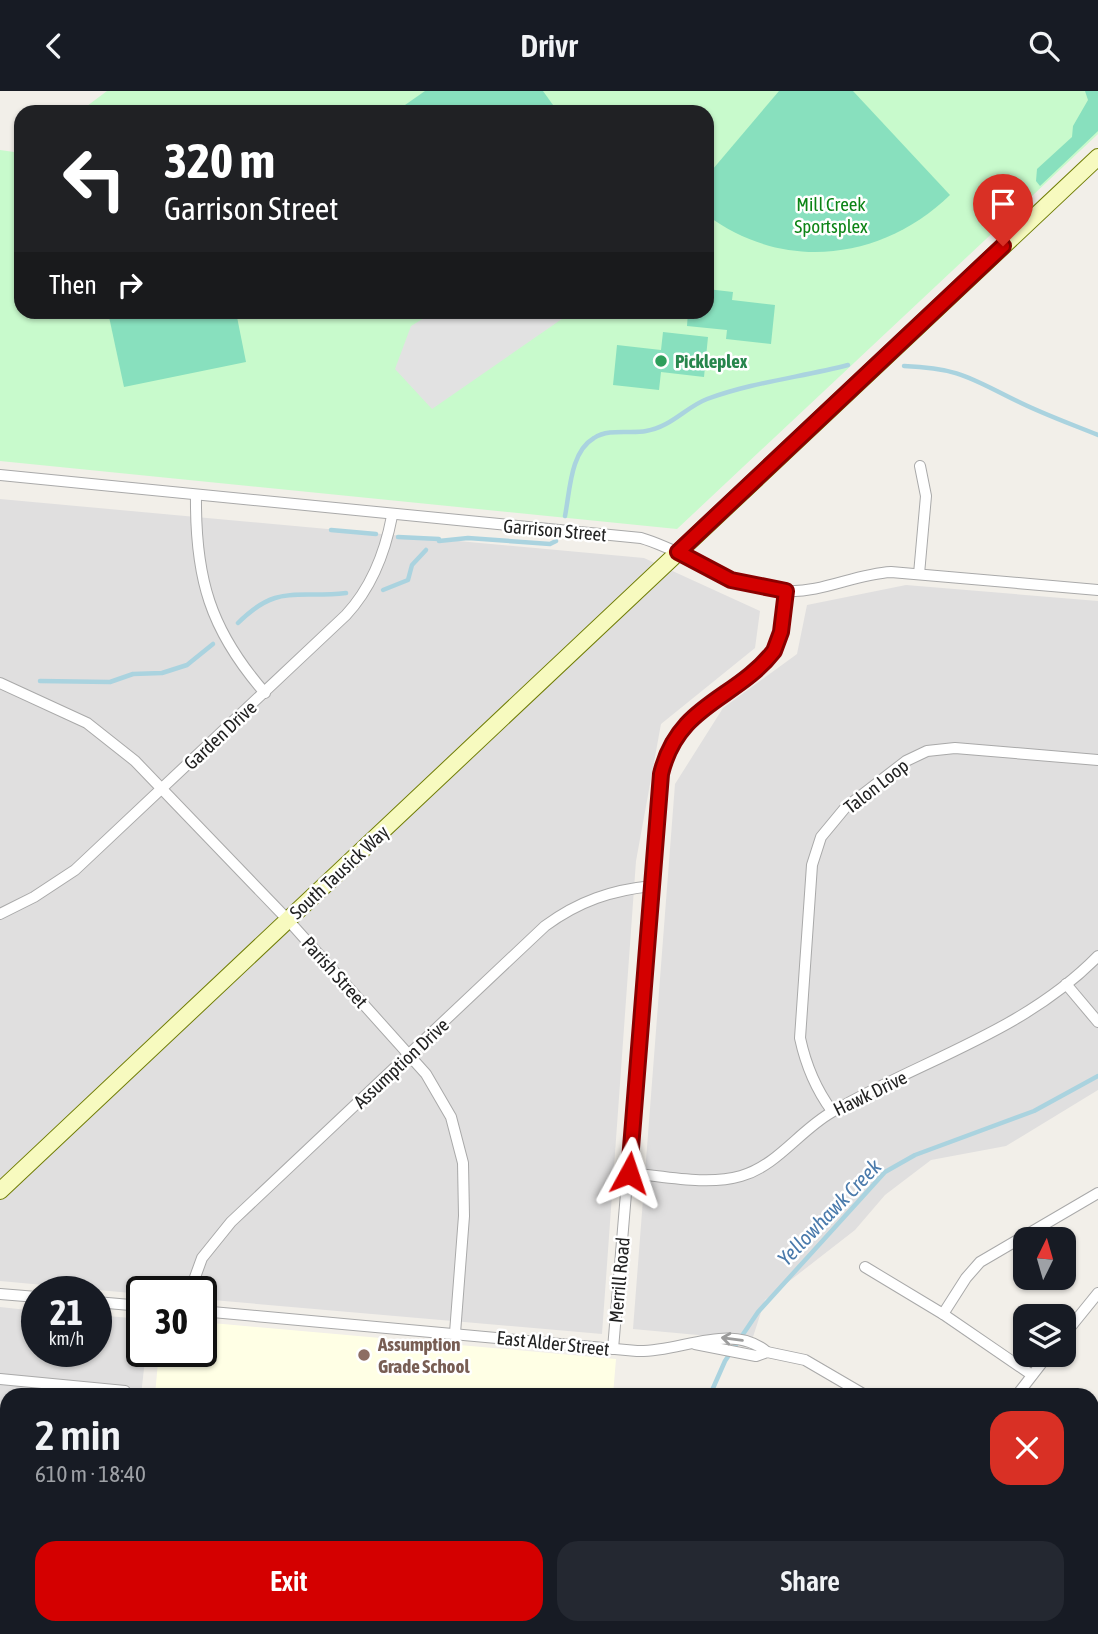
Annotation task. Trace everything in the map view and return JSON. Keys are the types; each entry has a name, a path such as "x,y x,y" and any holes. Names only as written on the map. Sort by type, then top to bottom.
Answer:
{"main road":[{"name":"South Tausick Way","path":"0,1191 1098,157"}],"street":[{"path":"919,574 926,496 920,466"},
{"name":"Garrison Street","path":"0,475 392,516 641,538 678,552 731,580 786,591 802,591 869,573 919,574 1098,590"},
{"path":"196,495 197,551 208,606 233,653 265,693"},
{"name":"Garden Drive","path":"0,913 34,897 75,870 346,615 366,591 382,553 392,516"},
{"name":"Merrill Road","path":"613,1349 661,774 671,741 694,717 768,658 778,643 786,591"},
{"name":"Parish Street","path":"0,683 87,723 135,761 288,920 411,1056 441,1095 459,1140 463,1163 464,1216 455,1333"},
{"name":"Talon Loop","path":"832,1111 816,1089 805,1061 800,1038 811,865 821,837 845,808 906,761 927,751 954,748 1098,760"},
{"name":"Assumption Drive","path":"195,1276 202,1258 231,1222 411,1056 545,926 563,913 604,895 652,887"},
{"name":"Hawk Drive","path":"629,1173 707,1179 739,1177 763,1166 832,1111 977,1041 1066,984 1098,957"},
{"path":"1066,984 1098,1021"},
{"path":"943,1314 965,1278 981,1262 1098,1193"},
{"path":"865,1267 943,1314 1032,1375"},
{"path":"0,1294 21,1296"},
{"path":"1076,1321 1096,1298"},
{"name":"East Alder Street","path":"217,1312 652,1352 695,1345 706,1339 730,1338 757,1344 767,1352 820,1366 854,1388"},
{"path":"1022,1388 1038,1367"},
{"path":"0,1379 94,1388"}],"shaded area":[{"path":"422,319 562,319 432,409 395,369 411,326"},
{"path":"0,499 644,558 760,611 755,648 661,724 636,861 602,1334 217,1300 217,1276 126,1276 126,1293 112,1291 112,1276 21,1276 21,1283 0,1281"},
{"path":"906,585 1098,601 1098,1090 1006,1146 931,1160 885,1195 855,1230 765,1300 752,1340 633,1329 675,784 723,708 797,654 807,605"},
{"path":"0,1307 21,1309 21,1367 112,1367 112,1316 126,1318 126,1367 144,1367 142,1388 0,1388"},
{"name":"Assumption Grade School","path":"217,1323 616,1359 614,1388 156,1388 158,1367 217,1367"}],"green space":[{"name":"Mill Creek Sportsplex","path":"107,91 1098,91 1098,134 677,529 0,461 0,150 14,152 14,319 714,319 714,105 88,105"},
{"path":"425,91 543,91 553,105 405,105"},
{"path":"779,91 853,91 950,195 923,217 895,234 864,245 832,251 800,251 768,245 737,233 714,219 714,168"},
{"path":"1085,91 1098,91 1098,131 1040,186 1036,181 1037,169 1072,137 1073,126 1088,100"},
{"name":"Pickleplex","path":"714,290 733,292 732,300 775,305 771,344 726,339 727,330 687,326 688,319 714,319"},
{"path":"109,319 237,319 246,362 124,387"},
{"name":"Pickleplex","path":"663,332 708,337 704,377 661,372 659,390 613,385 617,345 661,350"}],"waterway":[{"path":"565,516 576,462 586,444 594,438 606,433 655,429 699,403 724,393 848,365"},
{"path":"904,366 938,369 964,376 1098,435"},
{"path":"331,530 376,534"},
{"path":"398,537 439,539"},
{"path":"439,541 468,538 550,544 556,541"},
{"path":"383,590 408,580 412,565 426,550"},
{"path":"238,623 252,610 277,598 288,595 346,593"},
{"path":"40,681 110,682 133,674 162,673 187,665 213,644"},
{"name":"Yellowhawk Creek","path":"713,1388 725,1361 758,1312 885,1172 915,1155 1034,1111 1098,1076"}],"place":[{"name":"Pickleplex","path":"661,361"},
{"name":"Assumption Grade School","path":"364,1355"}],"route":[{"path":"629,1173 661,774 666,755 671,741 681,729 774,651 781,632 786,591 754,587 731,580 678,552 1003,246"}]}
